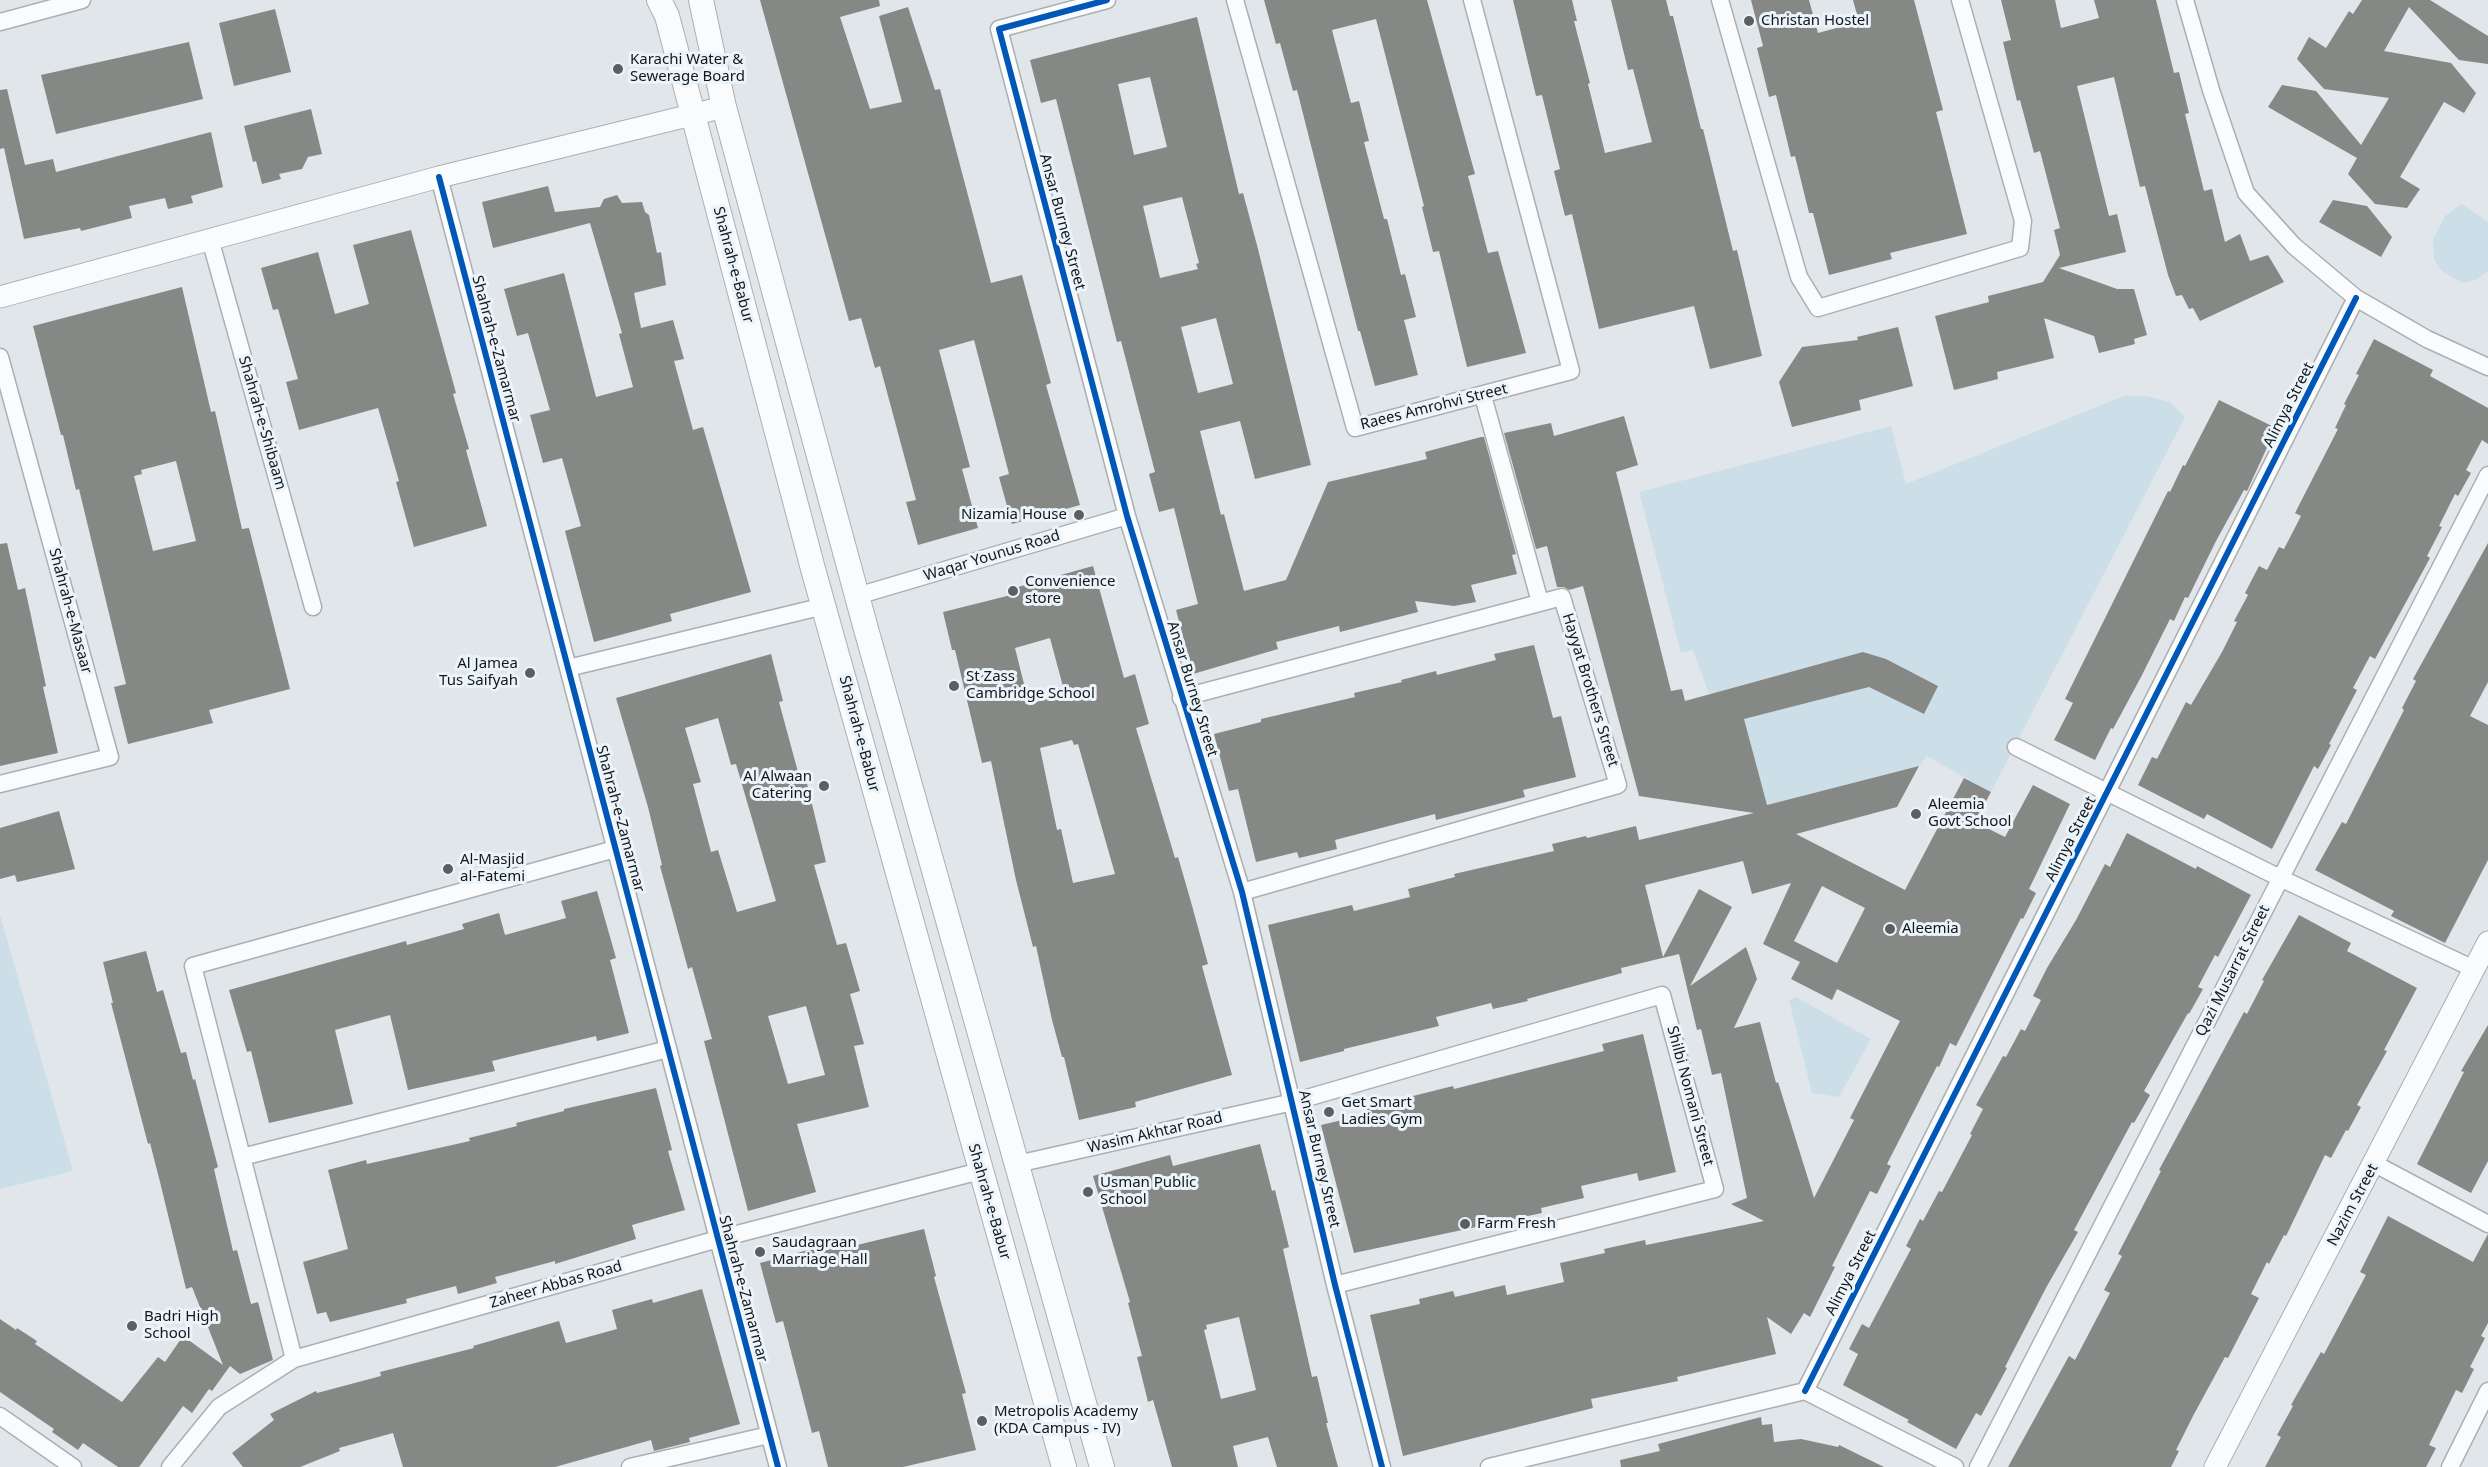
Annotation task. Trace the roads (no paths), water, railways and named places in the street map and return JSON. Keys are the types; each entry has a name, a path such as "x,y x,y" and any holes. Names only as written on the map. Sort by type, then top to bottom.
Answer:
{"main road":[{"name":"Shahrah-e-Babur","path":"659,0 667,16 824,606 1064,1467"},
{"path":"701,0 724,107 857,596 1102,1467"},
{"path":"957,1089 994,1082"}],"street":[{"path":"0,22 82,0"},
{"name":"Ansar Burney Street","path":"1107,0 999,29 1127,516 1242,892 1335,1285 1382,1467"},
{"name":"Raees Amrohvi Street","path":"1235,0 1355,428 1571,371 1472,0"},
{"path":"1720,0 1799,276 1818,308 2020,248 2023,220 1960,0"},
{"path":"2185,0 2211,90 2247,194 2294,246 2356,298 2427,339 2488,367"},
{"path":"0,297 439,177 724,107"},
{"name":"Shahrah-e-Zamarmar","path":"439,177 778,1467"},
{"name":"Shahrah-e-Shibaam","path":"210,239 313,608"},
{"name":"Alimya Street","path":"1805,1391 2356,298"},
{"name":"Shahrah-e-Masaar","path":"0,357 110,757 0,784"},
{"path":"1483,396 1540,602"},
{"name":"Qazi Musarrat Street","path":"1978,1467 2488,475"},
{"name":"Waqar Younus Road","path":"857,596 1127,516"},
{"name":"Hayyat Brothers Street","path":"1181,698 1562,597 1618,785 1242,892"},
{"path":"568,668 824,606"},
{"path":"2016,747 2280,878 2474,969"},
{"path":"294,1359 193,966 615,849"},
{"name":"Nazim Street","path":"2215,1467 2375,1164 2488,942"},
{"name":"Shilbi Nomani Street","path":"1293,1102 1662,995 1715,1189 1335,1285"},
{"path":"242,1157 668,1049"},
{"name":"Wasim Akhtar Road","path":"1017,1164 1293,1102"},
{"path":"2375,1164 2488,1224"},
{"name":"Zaheer Abbas Road","path":"170,1467 219,1407 294,1359 718,1239 980,1171"},
{"path":"1489,1467 1805,1391 1955,1467"},
{"path":"2450,1467 2488,1391"},
{"path":"0,1416 74,1467"},
{"path":"630,1467 769,1435"}],"place":[{"name":"Christan Hostel","path":"1749,21"},
{"name":"Karachi Water & Sewerage Board","path":"618,69"},
{"name":"Nizamia House","path":"1079,515"},
{"name":"Convenience store","path":"1013,591"},
{"name":"Al Jamea Tus Saifyah","path":"530,673"},
{"name":"St Zass Cambridge School","path":"954,686"},
{"name":"Al Alwaan Catering","path":"824,786"},
{"name":"Aleemia Govt School","path":"1916,814"},
{"name":"Al-Masjid al-Fatemi","path":"448,869"},
{"name":"Aleemia","path":"1890,929"},
{"name":"Get Smart Ladies Gym","path":"1329,1112"},
{"name":"Usman Public School","path":"1088,1192"},
{"name":"Farm Fresh","path":"1465,1224"},
{"name":"Saudagraan Marriage Hall","path":"760,1252"},
{"name":"Badri High School","path":"132,1326"},
{"name":"Metropolis Academy (KDA Campus - IV)","path":"982,1421"}]}
